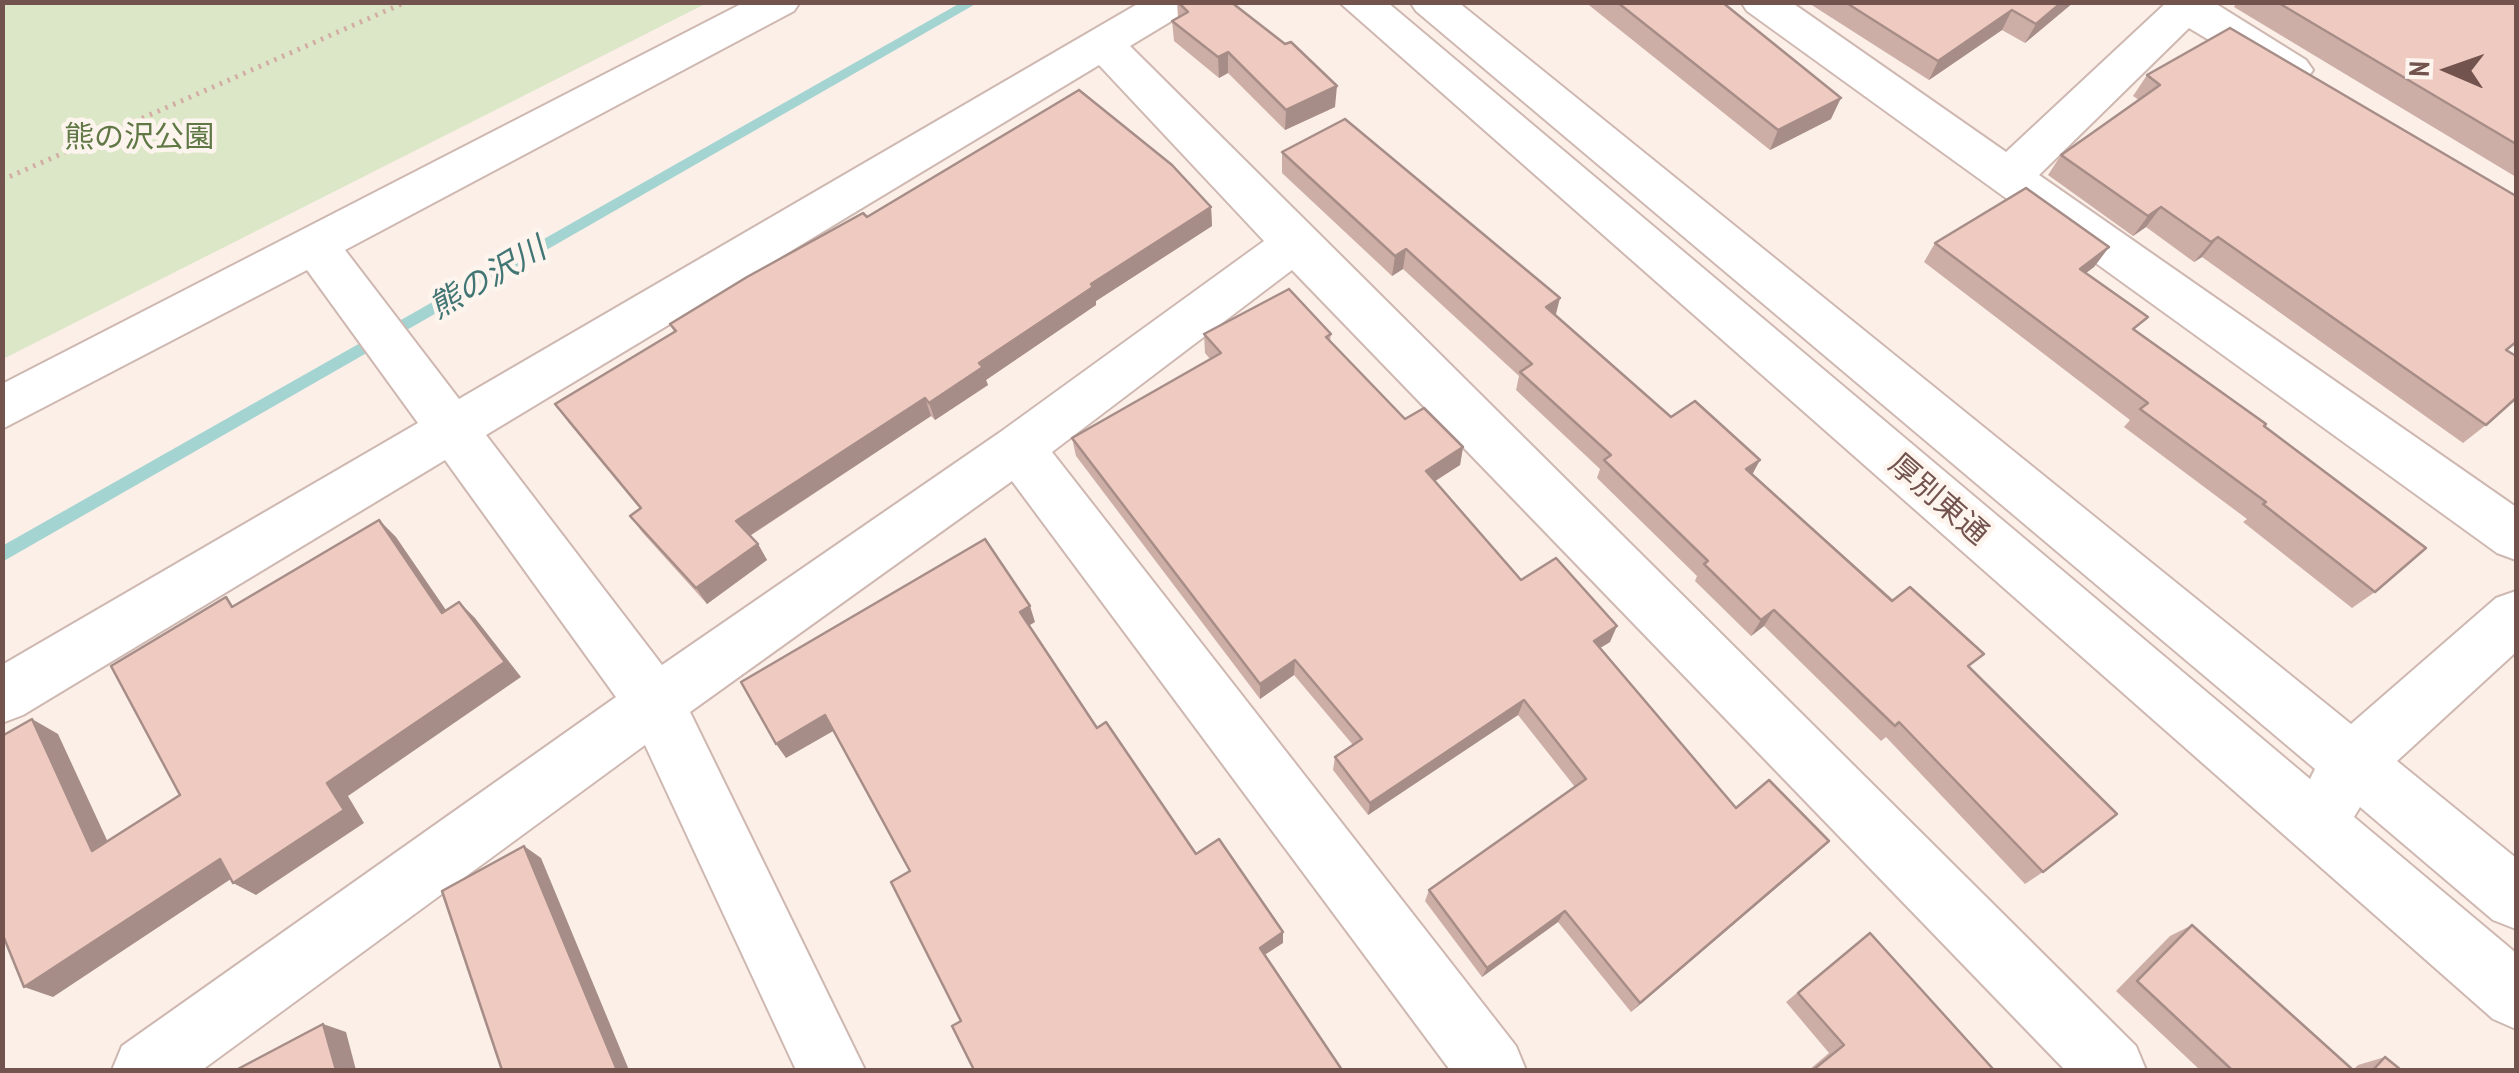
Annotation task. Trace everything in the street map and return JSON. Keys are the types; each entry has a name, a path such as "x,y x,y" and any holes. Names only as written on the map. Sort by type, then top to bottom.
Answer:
{"street":[{"path":"2,408 330,266 779,2"},
{"path":"2,696 1173,2"},
{"name":"厚別東通","path":"1360,2 2516,996"},
{"name":"厚別東通","path":"1431,2 2516,898"},
{"path":"1762,2 2516,537"},
{"path":"2008,177 2189,5 2335,95"},
{"path":"1104,44 1295,243 2112,1070"},
{"path":"149,1070 655,703 1018,448 1295,243"},
{"path":"330,266 455,428 655,703 831,1070"},
{"path":"1018,448 1492,1070"},
{"path":"2316,825 2351,763 2516,616"}],"path":[{"path":"2,180 406,2"}],"green space":[{"name":"熊の沢公園","path":"3,2 707,2 707,3 3,359"}],"building":[{"path":"1178,2 1231,2 1285,44 1291,42 1337,86 1286,110 1228,52 1218,57 1172,21 1188,12"},
{"path":"1617,2 1722,2 1841,98 1778,130"},
{"path":"1845,2 2062,2 2036,24 2012,10 1938,61"},
{"path":"2277,2 2516,2 2516,144"},
{"path":"2230,28 2516,196 2516,342 2506,350 2516,356 2516,398 2486,425 2218,237 2211,242 2161,207 2148,216 2061,155 2160,85 2147,75"},
{"path":"1079,90 1172,165 1211,207 1091,284 1093,287 979,363 983,367 929,403 925,398 736,521 758,544 696,588 630,516 641,508 555,404 676,331 670,324 747,277 863,213 867,217"},
{"path":"1345,119 1560,298 1546,307 1671,417 1695,401 1760,460 1746,469 1892,601 1910,587 1984,654 1968,666 2117,814 2043,872 1899,722 1895,726 1774,610 1761,620 1704,564 1708,561 1604,460 1611,455 1520,372 1532,364 1406,249 1395,256 1282,152"},
{"path":"2026,188 2109,247 2080,269 2148,317 2133,329 2266,424 2426,548 2375,592 2263,504 2266,502 2140,409 2148,403 1935,243"},
{"path":"1289,289 1331,334 1326,337 1405,419 1424,408 1463,447 1426,471 1521,580 1556,558 1617,626 1594,641 1736,808 1769,780 1829,841 1640,1003 1565,911 1487,968 1429,890 1586,779 1524,700 1370,803 1335,757 1362,739 1295,660 1260,684 1072,438 1221,353 1204,334"},
{"path":"379,520 442,613 459,602 505,662 327,783 344,810 233,883 220,859 24,987 2,933 2,736 32,719 92,851 180,795 111,666 226,597 232,607"},
{"path":"985,539 1030,606 1020,612 1097,728 1106,722 1196,854 1219,839 1283,932 1260,948 1342,1070 974,1070 952,1026 961,1021 891,882 910,871 825,715 776,744 741,682"},
{"path":"524,846 617,1070 502,1070 442,891"},
{"path":"2192,925 2353,1070 2232,1070 2137,981"},
{"path":"1870,933 1994,1070 1813,1070 1844,1045 1798,993"},
{"path":"323,1024 336,1070 236,1070"},
{"path":"2385,1057 2401,1070 2373,1070"}],"waterway":[{"name":"熊の沢川","path":"2,555 973,2"}]}
